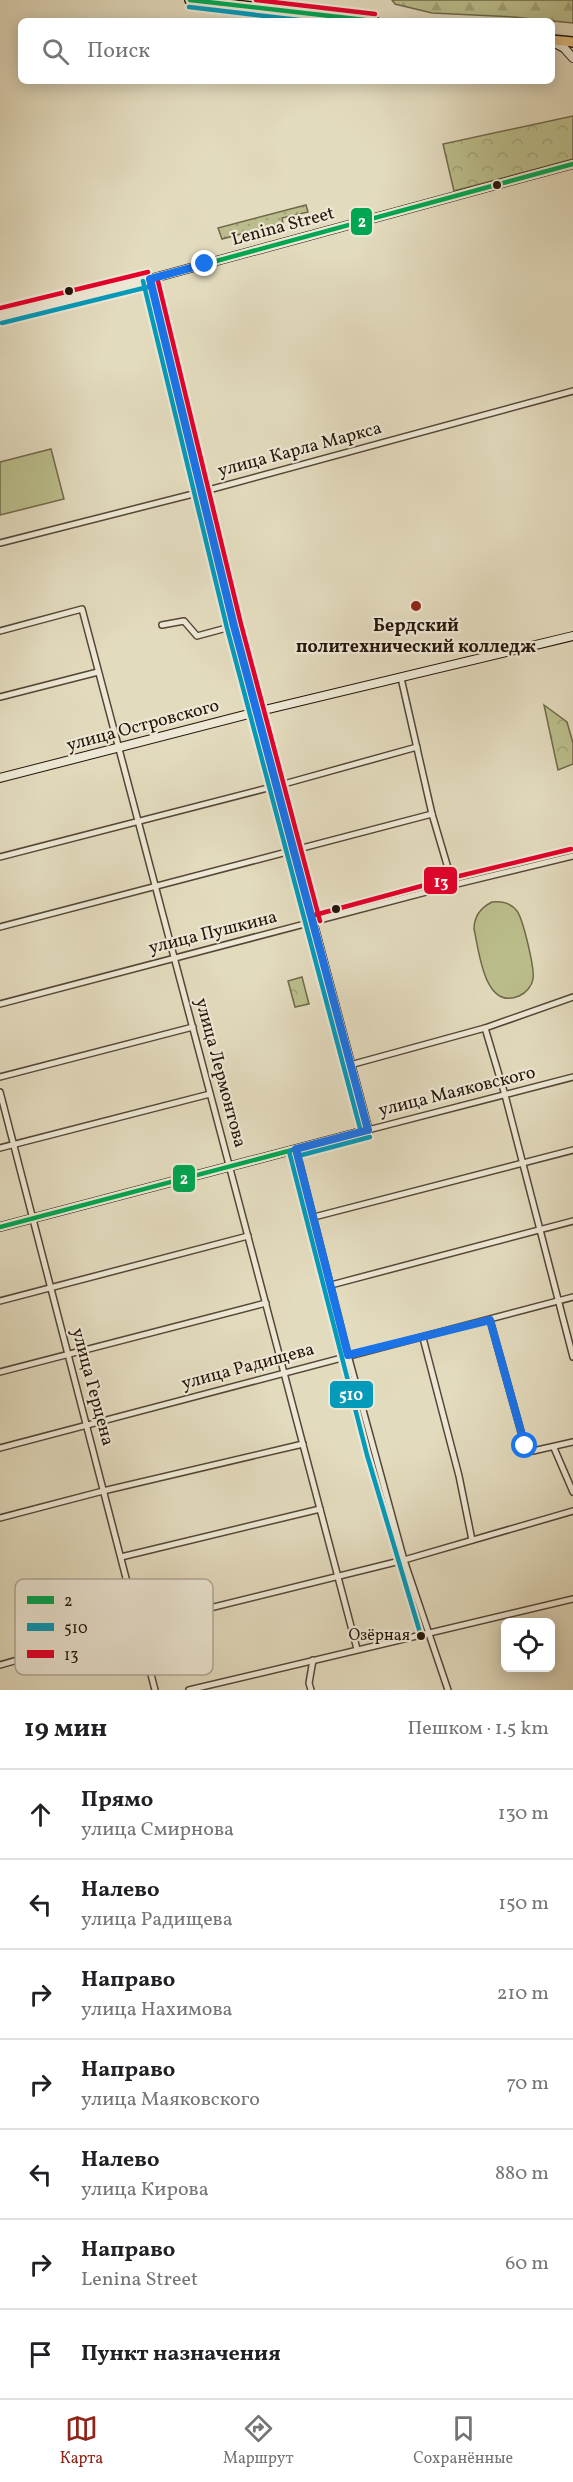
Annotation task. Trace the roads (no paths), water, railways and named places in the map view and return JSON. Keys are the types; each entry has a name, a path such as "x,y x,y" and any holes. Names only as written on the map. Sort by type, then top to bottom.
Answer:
{"highway":[{"path":"189,0 348,18"},
{"path":"555,40 573,42"}],"street":[{"path":"555,42 573,58"},
{"name":"Lenina Street","path":"0,316 150,279 573,164"},
{"path":"150,279 256,712 368,1130"},
{"name":"улица Карла Маркса","path":"0,543 201,492 573,391"},
{"name":"улица Лермонтова","path":"0,631 82,609 357,1649"},
{"path":"162,625 184,621 197,636 234,626"},
{"name":"улица Островского","path":"0,778 256,712 573,636"},
{"path":"0,697 98,672"},
{"path":"401,678 432,814 453,885"},
{"path":"0,857 417,747"},
{"path":"0,927 432,814"},
{"name":"улица Пушкина","path":"0,1004 453,885 573,856"},
{"path":"350,1065 484,1028 573,997"},
{"path":"0,1077 193,1027"},
{"path":"484,1028 505,1095 538,1230 560,1300 573,1357"},
{"name":"улица Маяковского","path":"0,1227 573,1077"},
{"name":"улица Герцена","path":"0,1092 126,1579"},
{"path":"0,1148 210,1094"},
{"path":"296,1149 348,1355 405,1560 448,1690"},
{"path":"314,1217 573,1150"},
{"path":"331,1285 573,1221"},
{"path":"0,1301 248,1236"},
{"name":"улица Радищева","path":"0,1448 573,1297"},
{"path":"0,1372 266,1304"},
{"path":"490,1320 525,1446 528,1450 533,1451 573,1442"},
{"path":"423,1338 459,1476 472,1540"},
{"path":"0,1518 303,1444"},
{"path":"554,1448 573,1492"},
{"path":"121,1557 320,1509"},
{"path":"213,1607 405,1560 573,1511"},
{"path":"189,1690 573,1599"},
{"path":"311,1690 309,1683 313,1660"},
{"path":"0,1665 15,1661"},
{"name":"улица Герцена","path":"151,1675 155,1690"}],"place":[{"name":"Бердский политехнический колледж","path":"416,606"},
{"name":"Озёрная","path":"421,1636"}]}
